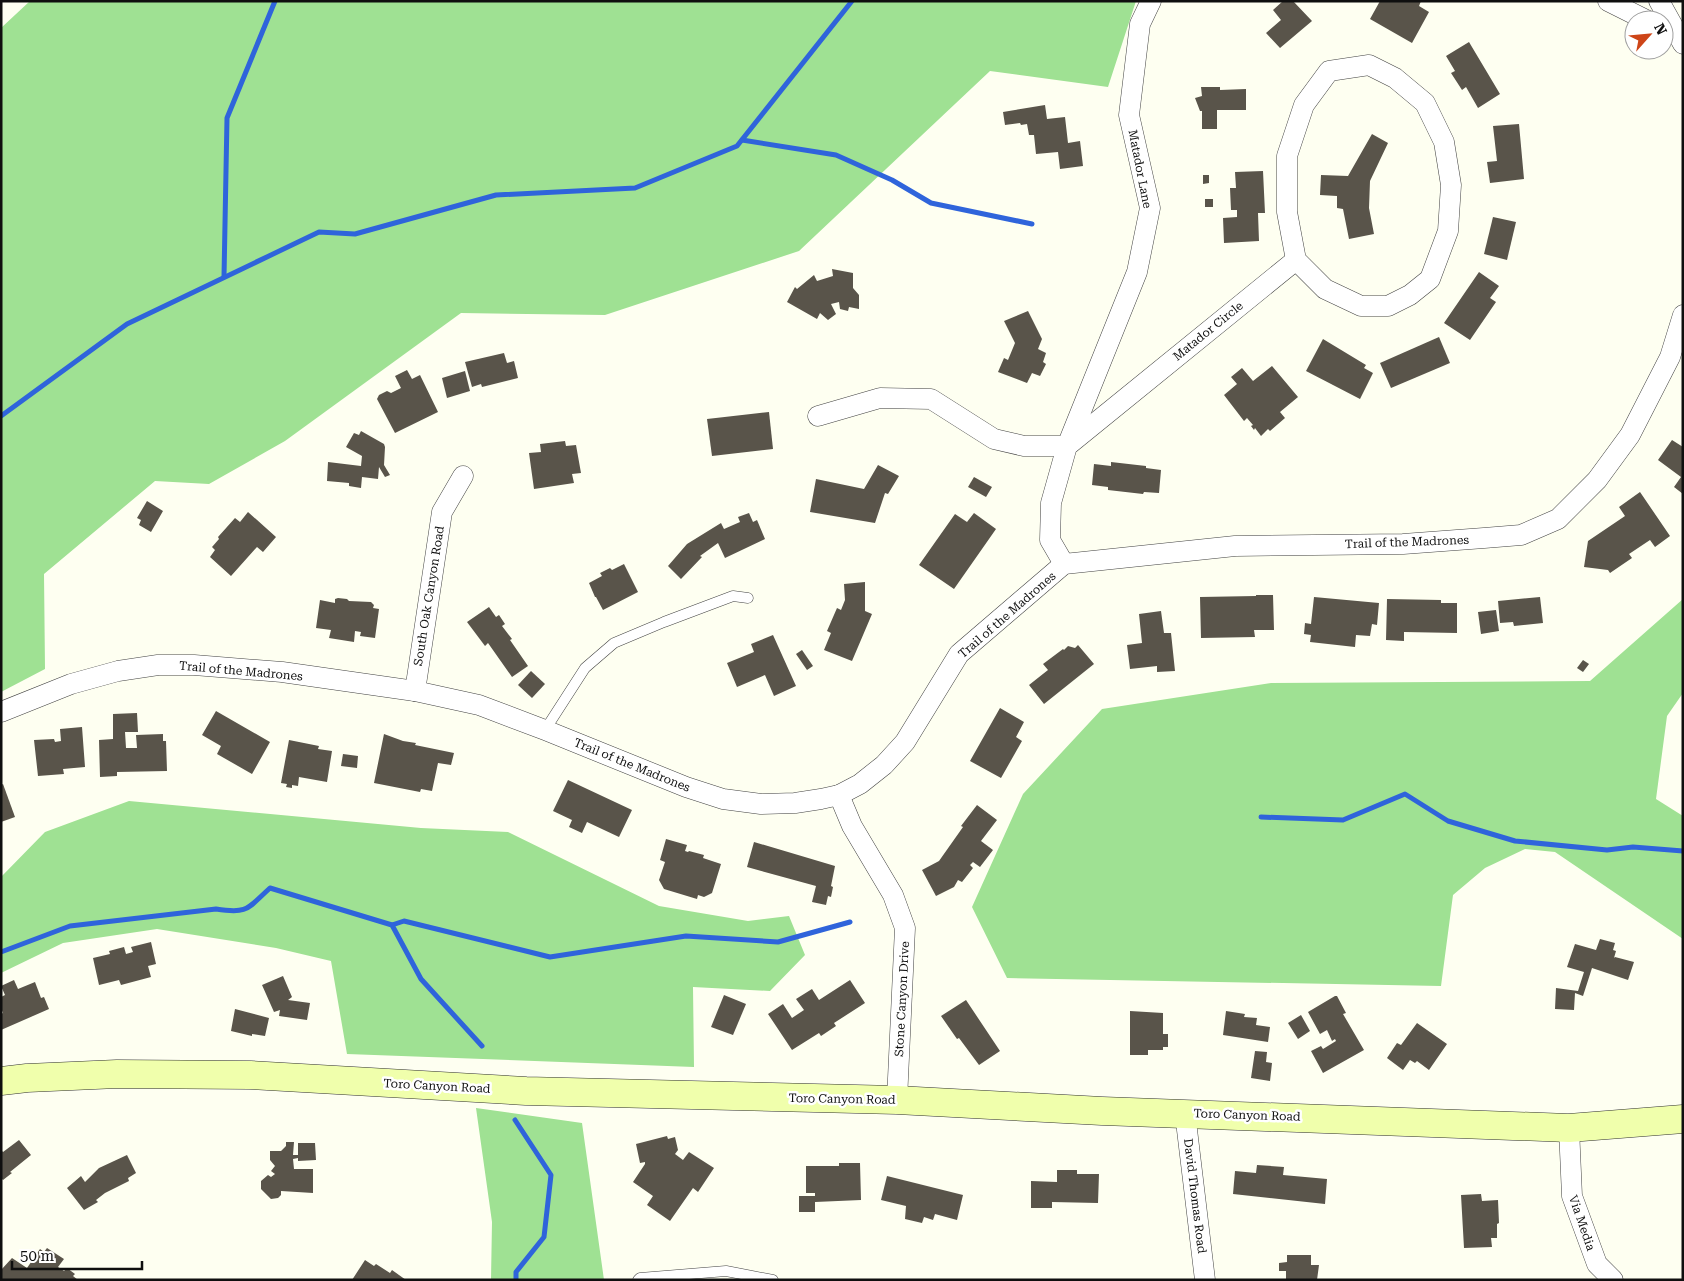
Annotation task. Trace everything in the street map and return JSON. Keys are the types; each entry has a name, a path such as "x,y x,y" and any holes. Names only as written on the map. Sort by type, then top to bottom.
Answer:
{"street":[{"name":"Matador Lane","path":"1064,564 1050,540 1051,503 1067,446 1138,272 1150,208 1128,115 1140,24 1151,1"},
{"path":"1608,1 1626,10"},
{"path":"1674,33 1683,44"},
{"path":"1369,65 1395,78 1425,103 1444,142 1451,185 1448,232 1430,279 1410,295 1388,306 1360,306 1325,289 1296,260 1287,212 1287,156 1304,105 1329,71 1369,65"},
{"name":"Matador Circle","path":"1067,446 1296,260"},
{"name":"Trail of the Madrones","path":"1,712 71,684 118,671 158,665 194,665 282,672 415,691 479,705 686,787 724,798 761,804 821,800 840,794 860,784 884,765 905,742 959,654 1064,564 1235,546 1403,544 1521,535 1558,519 1597,480 1630,435 1670,357 1683,315"},
{"path":"818,416 880,398 930,399 994,439 1024,446 1067,446"},
{"name":"South Oak Canyon Road","path":"415,691 442,512 464,476"},
{"name":"Stone Canyon Drive","path":"840,794 852,826 893,895 906,928 897,1100"},
{"name":"Toro Canyon Road","path":"1,1081 117,1074 250,1075 526,1091 897,1100 1102,1111 1569,1128 1683,1118"},
{"name":"David Thomas Road","path":"1184,1113 1205,1280"},
{"name":"Via Media","path":"1569,1128 1572,1196 1597,1264 1613,1280"}],"lane":[{"path":"545,730 585,668 614,644 664,622 733,596 748,598"},
{"path":"638,1280 640,1278 726,1272 773,1280"}],"green space":[{"path":"30,1 1136,1 1108,87 990,71 799,251 605,315 461,313 285,441 209,484 155,481 44,574 45,669 1,692 1,28"},
{"path":"1683,599 1683,693 1667,716 1656,799 1683,816 1683,939 1555,852 1525,849 1485,868 1453,895 1441,986 1007,978 972,907 1023,794 1102,709 1271,683 1590,681"},
{"path":"129,801 421,828 508,832 659,906 748,921 789,916 805,955 770,991 693,987 694,1067 347,1054 331,961 276,948 157,929 63,943 1,973 1,877 45,832"},
{"path":"476,1108 582,1123 604,1280 491,1280 492,1222"}],"building":[{"path":"1283,1 1293,1 1312,21 1280,48 1266,33 1281,20 1273,10"},
{"path":"1380,1 1421,1 1419,6 1429,12 1412,43 1370,19"},
{"path":"1469,42 1500,94 1478,108 1466,87 1462,90 1451,73 1455,71 1446,56"},
{"path":"1201,87 1220,87 1220,90 1246,89 1246,110 1217,110 1217,129 1202,129 1202,111 1200,111 1195,98 1202,96"},
{"path":"1045,105 1047,119 1065,117 1068,143 1080,141 1083,166 1060,169 1058,152 1036,154 1034,135 1029,135 1027,124 1005,125 1003,112"},
{"path":"1519,124 1524,179 1490,183 1487,162 1497,161 1493,126"},
{"path":"1372,134 1388,143 1370,181 1369,208 1374,234 1349,239 1343,209 1337,208 1337,196 1320,195 1321,175 1348,176"},
{"path":"1263,171 1265,213 1258,213 1259,241 1224,243 1223,218 1237,217 1237,210 1231,210 1230,188 1236,188 1235,172"},
{"path":"1203,175 1209,175 1209,183 1203,184"},
{"path":"1205,199 1213,199 1213,207 1205,207"},
{"path":"1493,217 1516,222 1507,260 1484,254"},
{"path":"832,269 853,273 853,288 859,295 859,309 849,307 848,311 840,309 839,302 831,304 836,314 828,320 820,313 817,319 787,302 795,287 797,289 814,275 817,281 833,276"},
{"path":"1479,272 1499,286 1490,298 1496,302 1470,340 1444,323"},
{"path":"1028,311 1042,339 1038,349 1046,353 1043,362 1046,364 1040,376 1032,373 1027,383 998,372 1004,358 1008,360 1015,343 1004,321"},
{"path":"1439,337 1450,363 1391,388 1380,363"},
{"path":"1323,339 1366,365 1364,368 1373,373 1360,399 1306,371"},
{"path":"504,353 507,363 514,361 518,378 482,387 481,384 472,387 465,362"},
{"path":"1272,366 1298,397 1280,412 1285,418 1261,436 1255,428 1254,430 1251,426 1253,425 1247,418 1244,421 1224,395 1237,384 1231,377 1242,368 1253,381"},
{"path":"407,370 412,379 420,375 438,412 395,433 377,399 379,395 387,391 391,393 401,388 395,376"},
{"path":"465,371 470,391 447,398 442,378"},
{"path":"769,412 773,449 712,456 707,419"},
{"path":"361,431 384,444 384,465 390,475 385,477 379,467 378,479 362,477 361,488 349,486 349,483 327,481 328,462 361,466 362,456 346,447 354,433 359,435"},
{"path":"1672,440 1683,447 1683,494 1674,487 1681,477 1658,460"},
{"path":"565,441 566,446 576,445 581,473 572,474 574,483 534,489 529,453 541,452 540,444"},
{"path":"1111,462 1146,466 1146,468 1161,470 1159,493 1144,492 1143,494 1108,490 1108,487 1092,485 1094,464 1111,466"},
{"path":"878,465 899,476 888,494 885,493 875,523 810,512 816,479 864,489"},
{"path":"974,477 992,487 986,497 968,487"},
{"path":"1640,492 1670,536 1655,547 1650,540 1629,554 1632,558 1610,573 1608,570 1584,567 1588,541 1625,516 1619,507"},
{"path":"147,501 163,511 151,532 139,525 141,520 137,518"},
{"path":"248,512 276,537 263,552 257,547 231,576 210,557 215,550 212,547 219,539 218,537 235,518 240,522"},
{"path":"749,513 753,522 757,520 765,539 725,558 718,543 700,556 702,557 681,579 668,566 687,544 721,523 724,529 740,522 738,517"},
{"path":"974,513 996,529 954,589 919,565 955,514 967,522"},
{"path":"624,564 638,592 603,610 589,583 602,576 600,573"},
{"path":"865,582 865,611 872,614 852,661 824,650 831,633 827,631 837,608 841,610 845,600 844,584"},
{"path":"1273,595 1274,630 1254,630 1255,637 1201,638 1200,597"},
{"path":"1314,597 1379,603 1377,625 1372,624 1370,636 1356,635 1355,647 1310,642 1311,635 1304,634 1305,623 1311,624"},
{"path":"1540,597 1543,623 1514,626 1513,622 1500,623 1498,601"},
{"path":"335,599 349,601 371,602 374,605 373,608 379,609 375,638 360,636 361,632 355,631 354,642 329,638 331,630 316,628 320,600 335,603"},
{"path":"1387,599 1441,600 1441,603 1457,603 1457,633 1404,632 1404,641 1386,640"},
{"path":"489,607 496,617 499,615 505,624 502,626 528,666 512,677 488,643 485,646 467,622"},
{"path":"1496,610 1499,631 1481,634 1478,612"},
{"path":"1161,611 1164,633 1171,633 1175,671 1157,672 1157,666 1130,669 1127,645 1142,643 1139,614"},
{"path":"773,635 796,686 774,696 765,675 737,687 727,663 754,652 751,644"},
{"path":"1078,645 1094,664 1044,704 1029,685 1048,670 1043,664 1068,646 1075,648"},
{"path":"802,650 813,666 807,670 796,654"},
{"path":"1583,660 1589,664 1583,672 1577,668"},
{"path":"531,671 545,684 532,698 518,685"},
{"path":"1000,708 1024,722 1016,737 1022,741 1001,778 970,761"},
{"path":"216,711 270,742 252,774 217,754 221,746 202,735"},
{"path":"137,713 138,732 125,732 126,748 137,748 136,735 163,734 163,741 166,741 167,771 117,772 117,776 100,777 99,740 113,739 113,714"},
{"path":"82,727 85,767 63,769 64,774 38,776 34,740 54,739 55,742 61,741 60,729"},
{"path":"384,734 403,741 416,743 415,745 454,753 451,765 438,763 432,791 421,789 420,792 374,783"},
{"path":"289,740 319,746 318,749 332,751 327,782 299,777 298,786 292,785 292,788 286,787 287,784 281,783"},
{"path":"343,754 358,756 357,768 341,766"},
{"path":"568,780 632,810 619,837 587,822 582,833 569,827 572,820 553,811"},
{"path":"3,784 15,817 1,822 1,785"},
{"path":"977,805 997,820 981,841 993,850 980,867 973,862 970,865 973,868 962,882 958,880 954,887 936,896 922,870 939,861"},
{"path":"666,839 687,845 685,851 704,855 703,858 721,864 712,893 704,897 698,895 697,899 664,889 659,880 665,862 660,860"},
{"path":"754,842 835,866 831,897 828,896 826,905 812,902 816,886 747,867"},
{"path":"1600,939 1615,943 1613,950 1616,951 1614,958 1634,962 1628,980 1592,968 1583,996 1575,993 1574,1010 1555,1009 1556,988 1578,991 1584,972 1567,967 1575,944 1596,950"},
{"path":"151,942 156,964 148,966 151,977 121,985 119,980 99,985 93,958 110,954 109,951 124,947 126,954 133,952 131,947"},
{"path":"283,976 292,997 288,1000 310,1003 307,1020 279,1016 280,1010 274,1012 262,985"},
{"path":"14,980 18,989 35,982 41,998 44,997 49,1009 1,1030 1,1014 3,1013 1,997 5,995 1,986"},
{"path":"850,980 865,1003 834,1023 836,1026 821,1036 819,1033 792,1050 768,1014 783,1004 792,1018 804,1010 796,999 812,989 819,1000"},
{"path":"724,995 746,1004 733,1035 711,1027"},
{"path":"1337,996 1346,1013 1343,1014 1364,1050 1323,1073 1311,1051 1321,1046 1323,1049 1336,1041 1335,1039 1332,1041 1327,1030 1320,1034 1308,1012"},
{"path":"966,1000 1000,1051 979,1065 941,1016"},
{"path":"235,1009 269,1018 265,1036 252,1034 252,1036 231,1031"},
{"path":"1130,1011 1163,1013 1163,1034 1168,1034 1168,1047 1163,1047 1163,1050 1148,1050 1148,1055 1130,1055"},
{"path":"1226,1011 1245,1014 1244,1017 1257,1018 1256,1025 1270,1027 1268,1042 1223,1035"},
{"path":"1301,1015 1310,1031 1298,1039 1288,1023"},
{"path":"1417,1023 1447,1044 1429,1070 1417,1061 1415,1063 1410,1060 1403,1070 1387,1058 1397,1043 1401,1045"},
{"path":"1255,1051 1267,1052 1266,1062 1272,1063 1270,1081 1251,1078"},
{"path":"667,1136 668,1139 675,1137 678,1150 675,1154 683,1160 689,1152 714,1168 698,1192 693,1188 670,1221 647,1205 653,1196 633,1182 645,1164 645,1162 640,1163 636,1144"},
{"path":"19,1140 31,1155 3,1180 1,1178 1,1150 3,1152"},
{"path":"286,1142 294,1142 293,1155 298,1155 298,1143 315,1143 316,1160 298,1161 298,1158 293,1159 294,1169 313,1169 313,1193 281,1191 281,1195 278,1198 271,1199 261,1189 261,1181 268,1175 271,1177 275,1174 271,1171 275,1166 270,1160 270,1151 281,1151 286,1146"},
{"path":"127,1155 136,1173 128,1178 129,1181 105,1193 96,1200 98,1202 84,1210 67,1188 81,1176 85,1182 99,1168"},
{"path":"839,1163 860,1163 861,1200 815,1202 815,1212 799,1212 799,1196 815,1196 815,1193 806,1193 806,1166 839,1166"},
{"path":"1257,1165 1284,1167 1283,1175 1327,1179 1325,1204 1233,1194 1235,1171 1256,1173"},
{"path":"1057,1170 1077,1170 1077,1174 1099,1174 1098,1203 1052,1202 1052,1208 1031,1208 1031,1181 1057,1182"},
{"path":"887,1176 963,1195 957,1220 935,1214 933,1220 924,1217 922,1223 905,1219 906,1206 881,1200"},
{"path":"1481,1194 1482,1201 1498,1200 1499,1223 1497,1224 1497,1238 1491,1238 1492,1247 1464,1248 1461,1195"},
{"path":"47,1248 64,1259 58,1267 64,1271 67,1268 75,1274 73,1276 78,1280 1,1280 1,1270 12,1258 27,1268 40,1249 44,1252"},
{"path":"1287,1255 1311,1255 1311,1265 1319,1265 1317,1280 1286,1280 1286,1271 1279,1271 1279,1263 1287,1262"},
{"path":"365,1260 374,1266 376,1264 390,1273 392,1270 406,1280 352,1280"}],"waterway":[{"path":"224,277 227,118 275,1"},
{"path":"1,416 127,324 319,232 355,234 496,195 635,188 737,146 852,1"},
{"path":"742,140 836,155 892,180 931,203 1032,224"},
{"path":"1261,817 1343,820 1405,794 1448,821 1515,841 1607,850 1633,847 1683,851"},
{"path":"1,952 70,926 216,909 241,910 251,905 270,888 392,925 421,979 482,1046"},
{"path":"392,925 404,921 550,957 686,936 778,942 850,922"},
{"path":"515,1120 551,1175 544,1237 516,1272 516,1280"}]}
